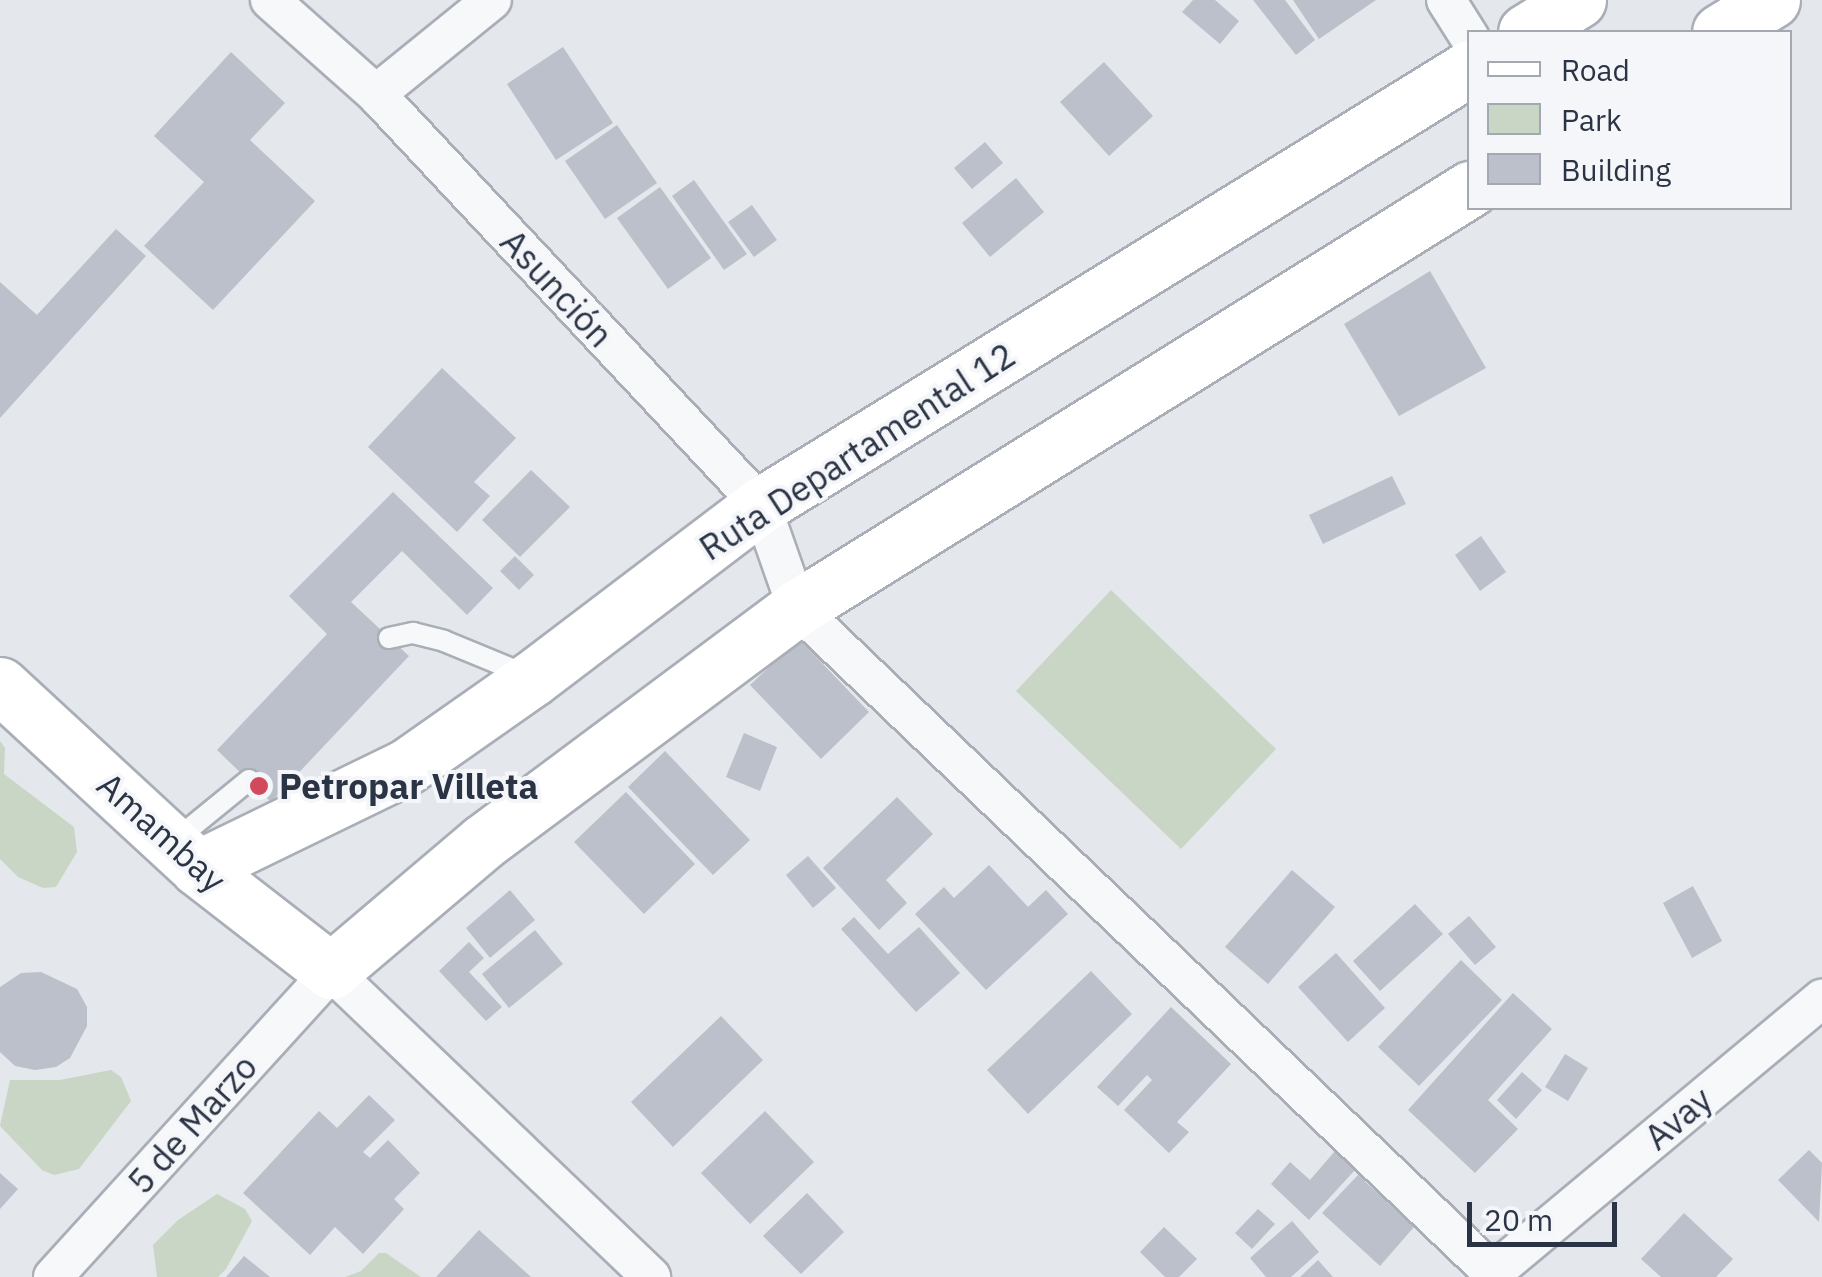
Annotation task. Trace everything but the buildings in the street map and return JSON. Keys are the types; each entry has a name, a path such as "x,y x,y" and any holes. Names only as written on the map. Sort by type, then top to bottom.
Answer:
{"main road":[{"path":"1529,30 1578,0"},
{"path":"1723,30 1772,0"},
{"name":"Ruta Departamental 12","path":"185,856 406,767 533,678 761,505 1467,70"},
{"path":"332,971 483,842 797,608 1467,191"},
{"name":"Amambay","path":"0,685 185,856 332,971"}],"street":[{"name":"Asunción","path":"270,0 376,94 761,505 797,608"},
{"path":"376,94 492,0"},
{"path":"1446,0 1467,33"},
{"path":"797,608 1492,1276"},
{"path":"332,971 652,1277"},
{"name":"5 de Marzo","path":"53,1277 332,971"},
{"name":"Avay","path":"1492,1276 1822,998"}],"lane":[{"path":"389,638 413,633 444,640 533,678"},
{"path":"185,856 250,780"}],"green space":[{"path":"1111,590 1276,749 1181,849 1016,691"},
{"path":"0,741 5,748 4,774 74,827 77,852 56,887 43,888 18,877 0,859"},
{"path":"111,1070 121,1077 131,1101 79,1169 54,1175 42,1170 0,1126 10,1080 60,1080"},
{"path":"217,1194 245,1209 252,1221 226,1269 218,1277 157,1277 153,1245 178,1220"},
{"path":"379,1253 386,1253 421,1277 345,1277 361,1271"}],"place":[{"name":"Petropar Villeta","path":"259,786"}]}
